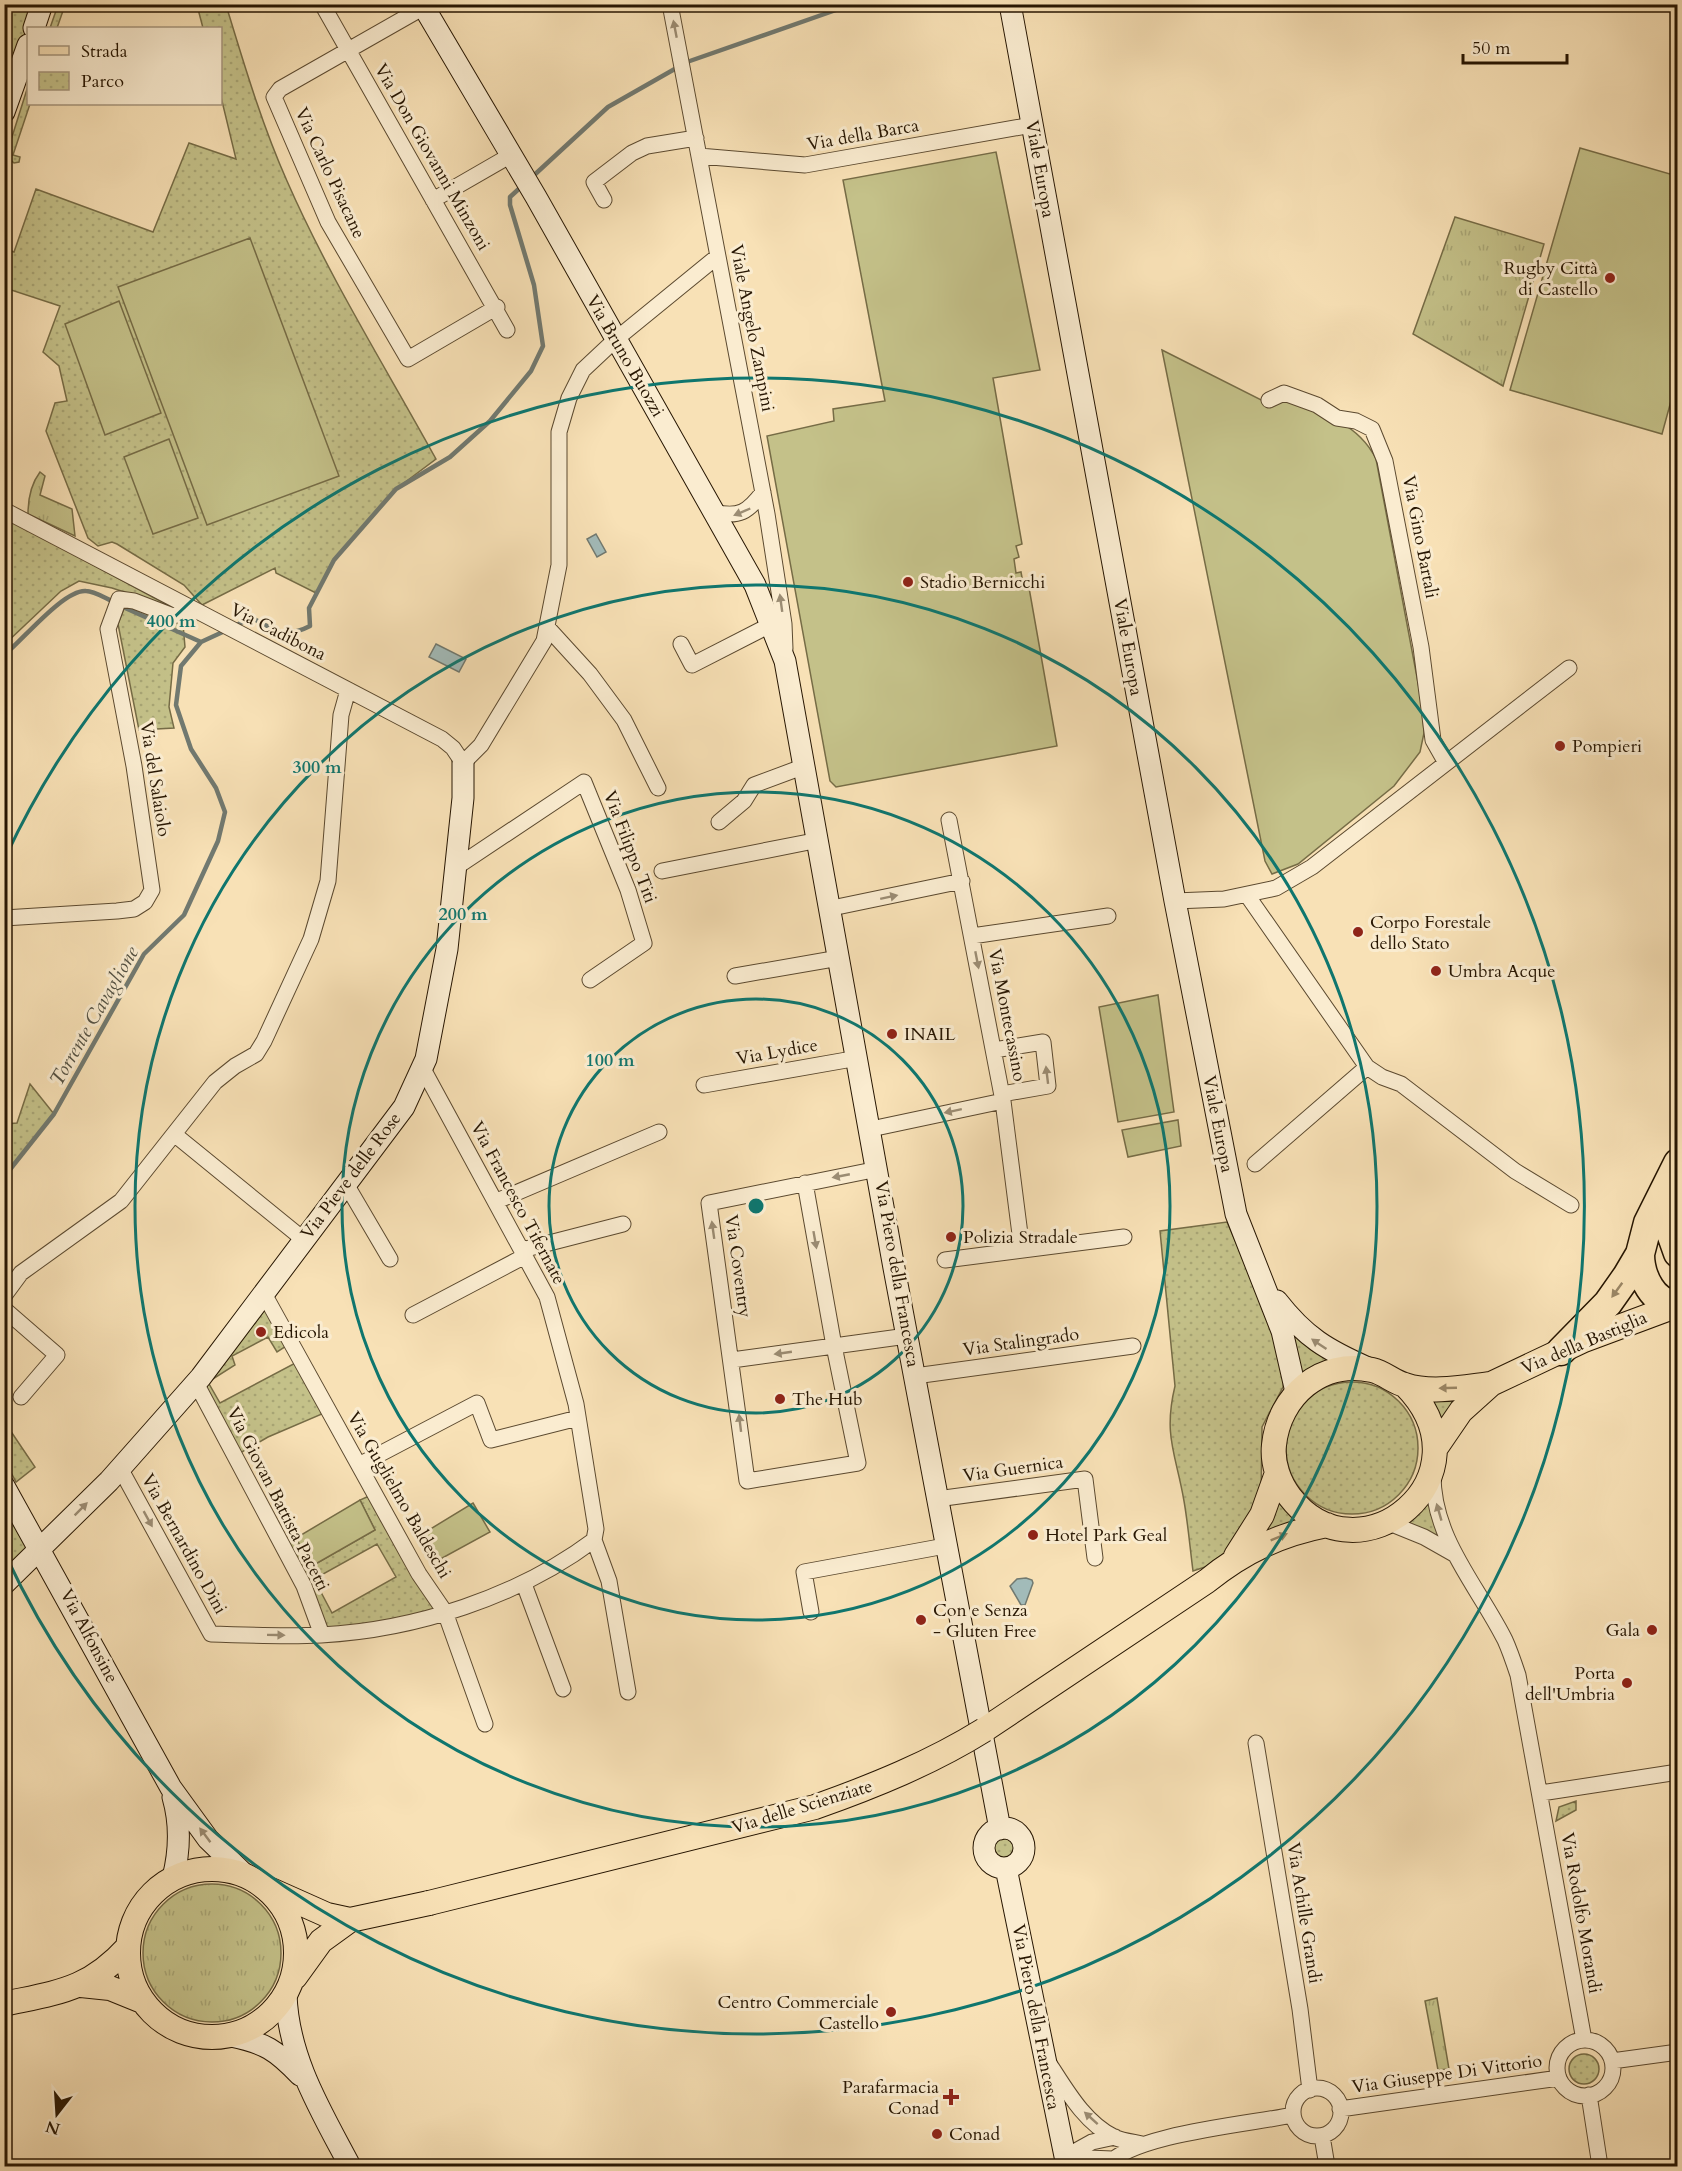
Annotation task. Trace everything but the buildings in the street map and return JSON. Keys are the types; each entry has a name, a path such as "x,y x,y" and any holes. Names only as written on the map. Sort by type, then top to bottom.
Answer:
{"highway":[{"path":"1673,1172 1667,1222 1677,1253"},
{"path":"1673,1172 1648,1223 1640,1254 1640,1269 1646,1283 1662,1299 1677,1305"},
{"path":"1561,1351 1608,1303 1640,1254"}],"main road":[{"path":"34,27 42,4"},
{"name":"Viale Europa","path":"1010,4 1175,902 1236,1215 1284,1338 1296,1392"},
{"name":"Via Bruno Buozzi","path":"423,6 536,197 754,585 772,624 785,661 797,719"},
{"path":"4,112 27,48"},
{"name":"Via Piero della Francesca","path":"797,719 906,1336 1000,1829 989,1835 984,1849 991,1863 1006,1868 1066,2162"},
{"name":"Via Pieve delle Rose","path":"4,1584 120,1468 196,1383 404,1107 422,1067 447,949 463,798 463,763"},
{"name":"Viale Europa","path":"1263,1284 1308,1336 1325,1348 1371,1370"},
{"name":"Via della Bastiglia","path":"1405,1385 1452,1388 1491,1383 1561,1351 1677,1305"},
{"path":"1344,1368 1371,1370 1405,1385 1427,1414 1434,1458 1427,1485 1417,1500 1387,1522 1368,1528 1347,1529 1327,1525 1310,1516 1285,1490 1277,1473 1273,1451 1275,1430 1283,1409 1296,1392 1318,1376 1344,1368"},
{"name":"Via della Bastiglia","path":"1434,1458 1461,1411 1491,1383"},
{"name":"Via delle Scienziate","path":"1234,1560 1262,1515 1277,1473"},
{"name":"Via Alfonsine","path":"4,1486 41,1548 171,1788 208,1839 255,1882"},
{"name":"Via delle Scienziate","path":"289,1988 321,1941 350,1920 429,1903 815,1807 877,1785 944,1755 984,1730 1207,1581 1234,1560 1281,1536 1327,1525"},
{"name":"Via Alfonsine","path":"171,1788 180,1821 179,1855 173,1878"},
{"path":"304,2080 277,2051 258,2041 231,2036 201,2037 181,2032 162,2021 142,2001 130,1975 128,1947 138,1913 159,1888 173,1878 204,1869 223,1870 255,1882 286,1913 294,1935 297,1955 289,1988 290,2038 304,2080 350,2166"},
{"name":"Via delle Scienziate","path":"255,1882 327,1915 350,1920"},
{"path":"4,2004 81,1985 108,1969 128,1947"},
{"path":"81,1985 110,1988 142,2001"},
{"path":"231,2036 253,2027 267,2017 289,1988"}],"street":[{"name":"Via Don Giovanni Minzoni","path":"322,4 497,308 507,330"},
{"name":"Viale Angelo Zampini","path":"670,4 763,492 784,624 785,661"},
{"name":"Via Carlo Pisacane","path":"423,6 280,89 274,97 328,222 408,359 497,308"},
{"name":"Via della Barca","path":"699,156 805,165 1032,126"},
{"path":"604,200 594,182 632,153 647,146 696,138"},
{"path":"433,200 515,162"},
{"path":"463,763 481,745 544,641 548,628 560,565 559,432 569,398 583,370 615,340 718,256"},
{"name":"Via Gino Bartali","path":"1269,400 1284,393 1317,405 1338,418 1356,421 1372,429 1385,461 1421,647 1433,740 1446,763"},
{"path":"714,512 728,516 745,513 763,492"},
{"name":"Via Cadibona","path":"4,510 442,739 453,748 463,763"},
{"name":"Via del Salaiolo","path":"4,918 134,909 145,902 152,890 134,766 108,629 119,599 134,601 172,616 193,609"},
{"path":"681,644 692,664 772,624"},
{"path":"548,628 590,674 624,720 658,788"},
{"path":"1175,902 1247,895 1276,888 1312,867 1569,668"},
{"path":"4,1296 21,1273 121,1201 215,1082 235,1065 256,1054 264,1041 311,939 328,880 341,715 348,690"},
{"path":"719,822 744,801 754,785 805,766"},
{"name":"Via Filippo Titi","path":"455,868 584,782 613,848 644,943 590,980"},
{"name":"Via Montecassino","path":"948,820 962,881 1003,1097 1022,1250"},
{"path":"662,871 819,840"},
{"path":"831,908 962,881"},
{"path":"1247,895 1367,1067 1382,1077 1401,1084 1515,1171 1571,1205"},
{"name":"Via Montecassino","path":"972,936 1108,916"},
{"path":"735,976 839,958"},
{"path":"994,1050 1042,1042 1048,1086 1003,1097"},
{"name":"Via Lydice","path":"704,1085 858,1058"},
{"name":"Via Francesco Tifernate","path":"422,1067 497,1201 546,1297 578,1418 596,1529 594,1540 609,1581 628,1692"},
{"path":"1255,1164 1367,1067"},
{"name":"Via Montecassino","path":"870,1129 1003,1097"},
{"path":"497,1201 659,1132"},
{"path":"174,1134 303,1239"},
{"name":"Via Coventry","path":"805,1183 834,1347 858,1463 747,1481 709,1203 805,1183 878,1169"},
{"path":"346,1184 390,1259"},
{"path":"413,1315 524,1253 623,1224"},
{"path":"945,1260 1124,1237"},
{"name":"Via Guglielmo Baldeschi","path":"263,1292 419,1574 446,1612 484,1724"},
{"path":"4,1309 57,1355 21,1396"},
{"path":"732,1360 906,1336"},
{"name":"Via Stalingrado","path":"915,1376 1133,1346"},
{"name":"Via Giovan Battista Pacetti","path":"196,1383 304,1586 322,1635"},
{"path":"359,1465 477,1403 491,1440 578,1418"},
{"name":"Via Rodolfo Morandi","path":"1434,1458 1437,1507 1454,1554 1505,1640 1518,1675 1584,2040"},
{"name":"Via Bernardino Dini","path":"120,1468 212,1634 322,1635 414,1620 483,1601 524,1584 594,1540"},
{"name":"Via Guernica","path":"937,1499 1085,1479 1095,1558"},
{"name":"Via Rodolfo Morandi","path":"1387,1522 1424,1537 1454,1554"},
{"path":"811,1612 804,1572 945,1546"},
{"path":"524,1584 563,1689"},
{"name":"Via Achille Grandi","path":"1256,1743 1293,1964 1310,2090"},
{"path":"1540,1793 1677,1772"},
{"path":"1584,2040 1600,2045 1612,2061 1611,2079 1605,2087 1589,2095 1569,2090 1559,2078 1558,2060 1562,2052 1568,2046 1584,2040"},
{"path":"1612,2061 1677,2052"},
{"path":"1043,2054 1073,2101 1115,2137 1142,2144"},
{"name":"Via Giuseppe Di Vittorio","path":"1340,2109 1559,2078"},
{"path":"1310,2090 1326,2091 1338,2102 1340,2109 1338,2123 1322,2136 1306,2134 1295,2123 1293,2115 1299,2097 1310,2090"},
{"path":"1589,2095 1600,2166"},
{"path":"1066,2162 1109,2163 1142,2144 1293,2115"},
{"path":"1322,2136 1327,2166"},
{"path":"1066,2162 1092,2142 1115,2137"}],"green space":[{"path":"5,5 42,5 34,27 27,27 27,48 5,112"},
{"path":"58,5 65,5 57,27 50,27"},
{"path":"189,5 226,5 269,138 303,217 339,287 436,459 396,489 334,560 316,593 276,573 275,568 202,605 184,585 117,544 112,542 98,546 88,538 46,431 55,403 67,401 59,366 43,352 60,306 5,288 5,249 14,252 36,189 153,232 189,143 236,159 222,101 222,27 203,27 198,9"},
{"path":"27,89 27,105 30,105 13,155 20,157 19,162 14,163 6,156"},
{"name":"Rugby Città di Castello","path":"1580,148 1677,176 1677,379 1662,434 1510,390"},
{"name":"Stadio Bernicchi","path":"996,152 1040,370 993,378 1022,544 1016,546 1019,557 1014,559 1016,573 1021,572 1023,583 1028,582 1057,746 836,787 830,781 767,436 834,421 833,409 885,401 843,180"},
{"path":"1455,217 1544,244 1503,386 1413,334"},
{"path":"250,238 339,476 207,525 118,287"},
{"path":"119,301 161,413 105,435 65,324"},
{"path":"1162,350 1271,405 1281,399 1336,420 1359,436 1376,459 1422,704 1424,733 1420,752 1394,786 1298,864 1272,874 1265,861"},
{"path":"169,439 198,518 153,534 124,457"},
{"path":"40,472 45,476 40,495 72,509 75,536 28,514 31,492"},
{"path":"5,517 173,608 112,588 79,581 61,591 5,644"},
{"path":"125,606 183,624 185,647 173,663 169,707 174,728 139,730 118,624"},
{"path":"1158,995 1174,1112 1118,1122 1099,1007"},
{"path":"30,1084 54,1114 5,1177 5,1124 17,1123"},
{"path":"1178,1120 1181,1146 1128,1157 1122,1130"},
{"path":"1227,1222 1270,1321 1284,1375 1283,1387 1262,1427 1261,1501 1233,1547 1205,1567 1193,1571 1181,1485 1170,1432 1175,1386 1160,1231"},
{"path":"263,1292 291,1343 277,1352 268,1337 232,1356 235,1365 208,1382 220,1403 301,1360 329,1411 268,1437 235,1456 201,1377"},
{"path":"1288,1326 1310,1349 1332,1361 1318,1364 1297,1376"},
{"path":"1352,1382 1377,1387 1389,1393 1407,1411 1413,1423 1418,1448 1413,1473 1407,1485 1389,1503 1377,1509 1352,1514 1327,1509 1315,1503 1297,1485 1291,1473 1286,1448 1291,1423 1297,1411 1315,1393 1327,1387"},
{"path":"1471,1393 1440,1424 1437,1410 1429,1398"},
{"path":"12,1433 35,1467 16,1482 5,1461 5,1436"},
{"path":"4,1486 41,1548 11,1577 5,1567"},
{"path":"369,1496 445,1612 322,1635 283,1547 296,1538 312,1566 375,1530 360,1500","holes":["377,1544 396,1577 332,1613 314,1579"]},
{"path":"1429,1497 1446,1546 1402,1525"},
{"path":"1276,1499 1299,1522 1251,1545"},
{"path":"360,1500 375,1530 312,1566 296,1538"},
{"path":"473,1503 490,1532 435,1562 419,1536"},
{"path":"1576,1801 1576,1810 1556,1821 1559,1807"},
{"path":"1004,1829 1018,1834 1023,1848 1018,1862 1004,1867 990,1862 985,1848 990,1834"},
{"path":"212,1884 238,1889 261,1904 276,1927 281,1953 276,1979 261,2002 238,2017 212,2022 186,2017 163,2002 148,1979 143,1953 148,1927 163,1904 186,1889"},
{"path":"1437,1998 1449,2069 1438,2070 1425,2001"},
{"path":"1584,2054 1595,2058 1599,2069 1595,2080 1584,2084 1573,2080 1569,2069 1573,2058"}],"water":[{"path":"596,534 606,552 597,557 587,539"},
{"path":"436,644 466,659 459,672 429,657"},
{"path":"1017,1579 1032,1580 1033,1583 1025,1605 1021,1605 1010,1586"}],"waterway":[{"name":"Torrente Cavaglione","path":"531,178 608,107 687,62 853,4"},
{"name":"Torrente Cavaglione","path":"234,626 252,618 274,629 287,632 310,626 309,608 334,560 396,489 450,457 490,421 531,371 543,346 534,285 510,205 510,197 522,186"},
{"path":"4,655 66,598 89,591 112,601"},
{"path":"123,607 201,642"},
{"name":"Torrente Cavaglione","path":"4,1177 54,1114 144,954 184,915 218,841 225,812 216,788 191,749 176,705 181,666 201,642 227,630"}],"place":[{"name":"Rugby Città di Castello","path":"1610,278"},
{"name":"Stadio Bernicchi","path":"908,582"},
{"name":"Pompieri","path":"1560,746"},
{"name":"Corpo Forestale dello Stato","path":"1358,932"},
{"name":"Umbra Acque","path":"1436,971"},
{"name":"INAIL","path":"892,1034"},
{"name":"Polizia Stradale","path":"951,1237"},
{"name":"Edicola","path":"261,1332"},
{"name":"The Hub","path":"780,1399"},
{"name":"Hotel Park Geal","path":"1033,1535"},
{"name":"Con e Senza - Gluten Free","path":"921,1620"},
{"name":"Gala","path":"1652,1630"},
{"name":"Porta dell'Umbria","path":"1627,1683"},
{"name":"Centro Commerciale Castello","path":"891,2012"},
{"name":"Parafarmacia Conad","path":"951,2097"},
{"name":"Conad","path":"937,2134"}]}
